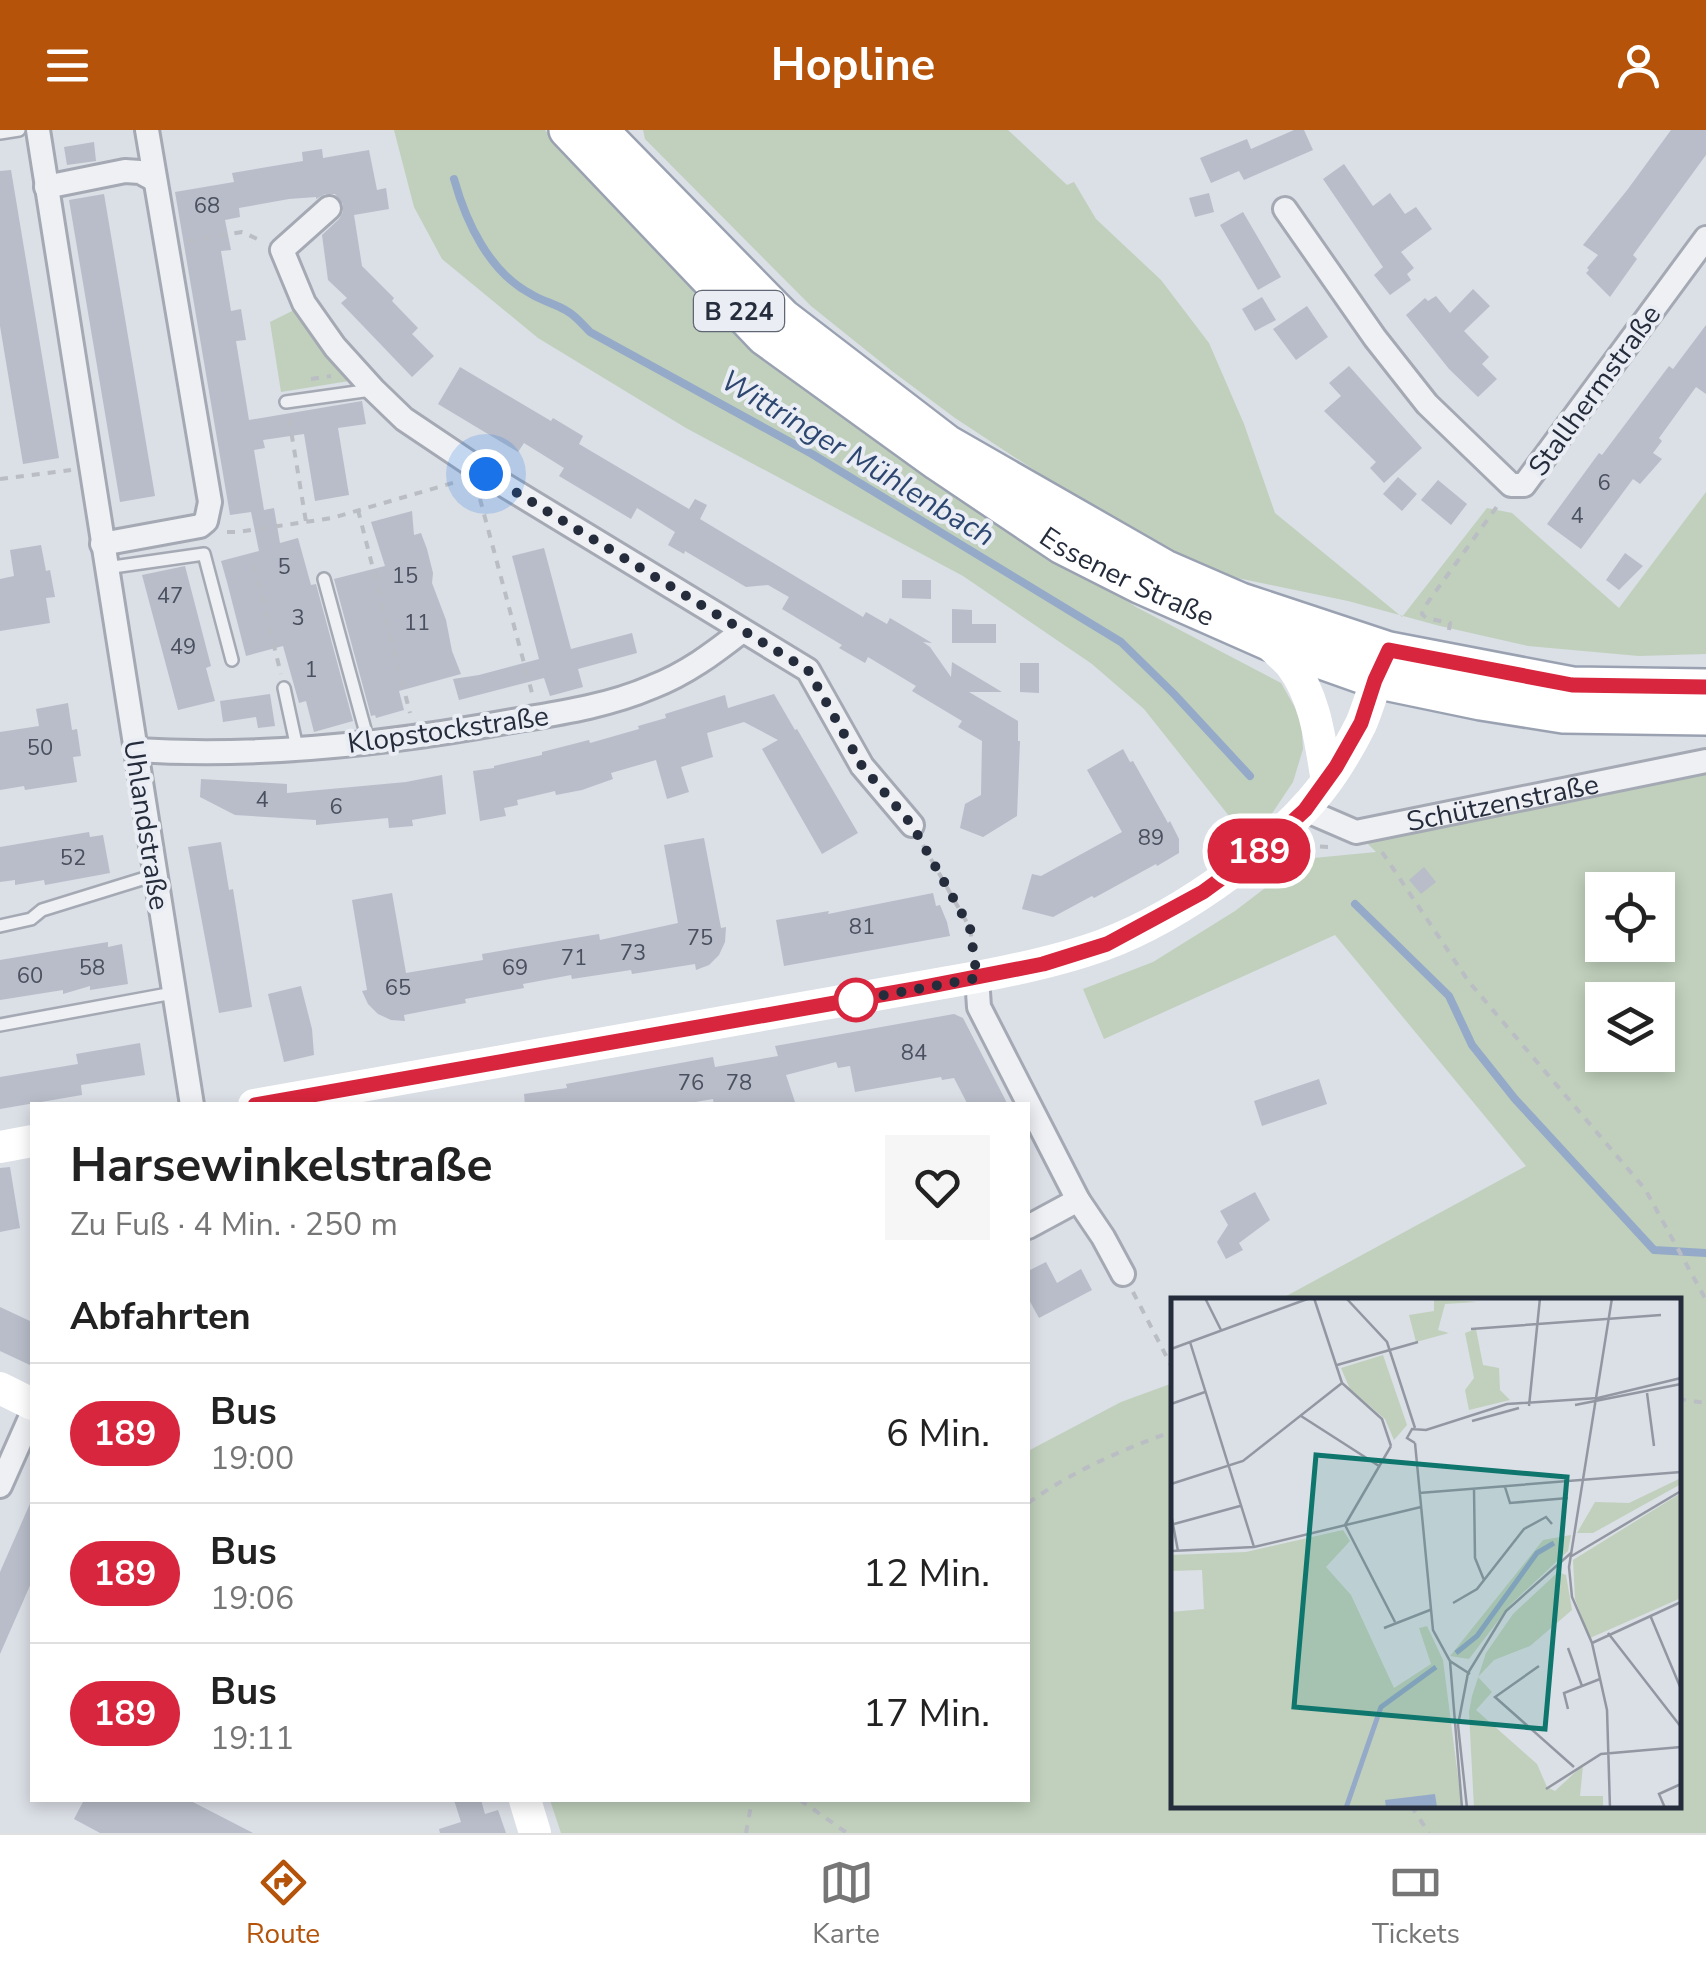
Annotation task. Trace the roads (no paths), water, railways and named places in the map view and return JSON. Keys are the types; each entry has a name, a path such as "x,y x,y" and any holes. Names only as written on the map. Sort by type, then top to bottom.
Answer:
{"main road":[{"name":"Essener Straße","path":"567,130 764,336 937,462 1062,546 1139,585 1268,642 1382,665 1572,685 1706,687"},
{"name":"B 224","path":"600,130 642,173"},
{"path":"627,130 642,173"},
{"name":"Essener Straße","path":"642,173 784,317 947,443 1166,568 1382,665 1481,702 1564,715 1706,717"},
{"path":"1268,642 1290,665 1307,692 1327,781"},
{"path":"291,1102 977,978 1043,964 1107,944 1203,892 1266,846 1305,810 1361,723 1382,665"},
{"path":"0,1147 30,1141"},
{"path":"0,1388 30,1403"},
{"path":"527,1802 535,1833"}],"street":[{"name":"Uhlandstraße","path":"38,130 192,1102"},
{"path":"102,544 200,526 206,521 210,502 147,130"},
{"path":"46,186 125,170 155,180"},
{"path":"329,208 282,250 304,303 373,390 480,475 808,670 862,766 912,825"},
{"name":"Stallhermstraße","path":"1285,209 1375,338 1427,404 1511,486 1524,485 1706,238"},
{"name":"Klopstockstraße","path":"134,750 189,753 370,744 603,705 654,687 702,662 742,631"},
{"name":"Schützenstraße","path":"1305,810 1356,832 1706,761"},
{"path":"977,978 979,1007 1028,1102"},
{"path":"1030,1106 1078,1200 1124,1274"},
{"path":"1038,1222 1078,1200"},
{"path":"0,1486 30,1418"}],"lane":[{"path":"0,133 18,130"},
{"path":"286,402 373,390"},
{"path":"106,568 204,554 232,660"},
{"path":"324,580 370,744"},
{"path":"284,688 297,748"},
{"path":"0,926 31,919 42,910 155,875"},
{"path":"0,1025 174,993"}],"waterway":[{"name":"Wittringer Mühlenbach","path":"454,179 481,244 516,285 570,313 590,332 812,454 1121,642 1250,776"},
{"name":"Wittringer Mühlenbach","path":"1355,904 1449,996 1472,1045 1515,1099 1654,1250 1706,1253"}]}
